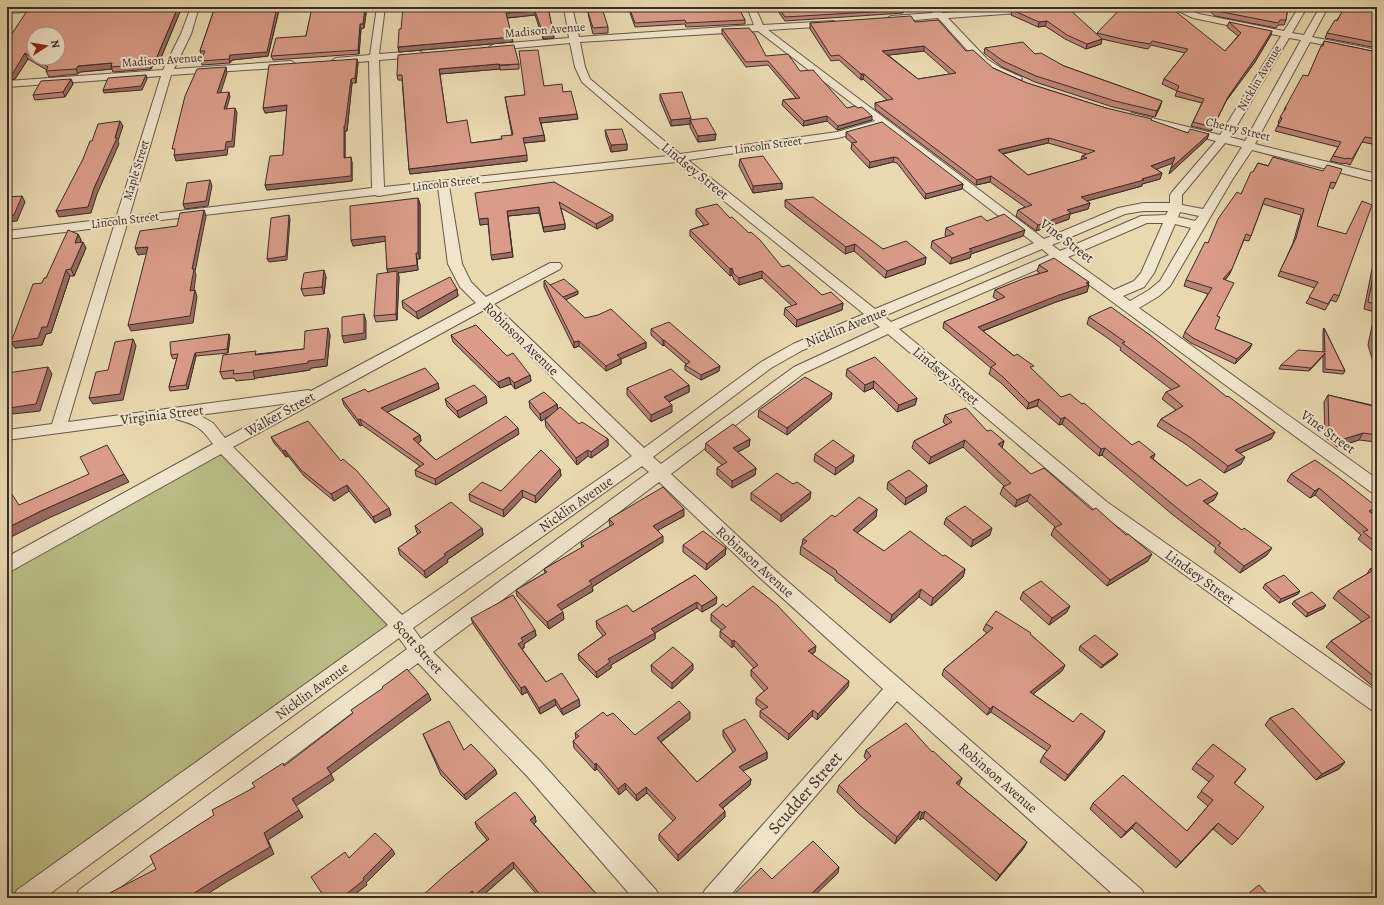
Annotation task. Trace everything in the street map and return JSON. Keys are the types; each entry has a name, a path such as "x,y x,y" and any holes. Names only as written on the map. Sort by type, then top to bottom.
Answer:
{"street":[{"path":"8,9 57,7"},
{"name":"Maple Street","path":"58,428 167,73 186,34 195,7"},
{"path":"378,192 374,58 381,7"},
{"name":"Lindsey Street","path":"568,7 580,67 586,80 678,158 890,328 1101,506 1377,703"},
{"name":"Vine Street","path":"751,7 760,28 1060,256 1377,488"},
{"path":"932,7 984,61 997,70 1030,84"},
{"path":"877,20 1060,7"},
{"path":"1174,7 1196,16 1377,53"},
{"name":"Nicklin Avenue","path":"1114,295 1139,284 1147,273 1173,213 1176,195 1187,180 1223,139 1285,34 1303,7"},
{"name":"Nicklin Avenue","path":"1130,307 1154,293 1166,283 1249,145 1324,7"},
{"name":"Madison Avenue","path":"482,48 574,40 838,22"},
{"path":"328,61 428,53"},
{"name":"Madison Avenue","path":"7,84 298,63"},
{"name":"Cherry Street","path":"1122,113 1377,178"},
{"name":"Lincoln Street","path":"7,235 121,220 378,192 443,183 678,158 838,135 884,122"},
{"name":"Robinson Avenue","path":"443,183 455,264 465,284 660,474 764,571 1134,898"},
{"name":"Nicklin Avenue","path":"26,898 401,626 643,457 766,365 798,347 875,316 1122,211 1143,207 1203,220"},
{"name":"Nicklin Avenue","path":"87,898 799,370 890,328 1145,219 1173,213"},
{"name":"Walker Street","path":"7,565 317,394 555,266"},
{"name":"Virginia Street","path":"7,435 175,414 317,394"},
{"name":"Scott Street","path":"175,414 197,418 208,425 222,446 401,626 420,652 534,769 648,898"},
{"name":"Scudder Street","path":"713,898 896,688"}],"green space":[{"path":"222,446 401,626 26,898 7,898 7,565"}],"building":[{"path":"178,7 156,59 151,60 149,64 111,67 112,63 78,66 76,69 46,71 48,67 46,66 66,66 66,26 26,26 26,54 13,73 7,74 7,41 29,8"},
{"path":"215,7 277,7 267,52 230,55 229,59 201,61 205,51 200,51"},
{"path":"312,7 365,7 363,24 360,24 358,50 271,56 276,38 306,36"},
{"path":"403,7 548,7 553,33 543,34 535,11 506,13 512,37 398,47 399,29 401,29"},
{"path":"629,7 738,7 745,20 686,23 685,20 635,23"},
{"path":"778,7 901,7 904,10 785,17"},
{"path":"1067,7 1102,39 1087,44 1067,35 1047,21 1039,22 1012,10"},
{"path":"1122,7 1170,7 1225,51 1241,33 1229,22 1272,31 1228,97 1213,127 1193,122 1204,99 1177,91 1179,86 1164,79 1188,49 1152,41 1150,44 1126,40 1097,33"},
{"path":"1212,7 1288,7 1286,20 1280,20 1278,23 1217,11"},
{"path":"1347,7 1377,7 1377,43 1327,33 1335,20 1337,21 1344,8 1345,9"},
{"path":"603,11 608,27 593,28 588,12"},
{"path":"911,16 915,22 938,20 966,51 973,50 993,68 1027,83 1106,108 1152,119 1151,120 1188,133 1190,129 1209,134 1171,168 1175,157 1151,166 1162,173 1142,179 1144,180 1081,197 1090,203 1067,210 1071,213 1038,225 1018,210 1032,205 991,176 977,180 875,103 893,99 839,55 831,56 810,23","holes":["924,46 956,73 918,79 882,51","1049,138 1095,151 1082,156 1087,158 1028,175 998,150"]},
{"path":"749,28 754,33 766,56 788,54 800,71 813,70 847,108 855,106 858,108 862,107 872,116 838,126 827,116 804,121 783,100 800,98 768,61 746,62 722,29"},
{"path":"1324,41 1377,52 1377,139 1365,137 1352,159 1333,156 1341,142 1278,126 1282,118 1280,117 1303,75 1308,76"},
{"path":"1023,42 1035,54 1041,53 1064,66 1162,101 1157,111 1115,101 1036,76 1003,61 985,48"},
{"path":"514,45 519,64 499,64 439,69 447,123 467,120 471,143 502,139 501,136 513,135 505,97 525,95 519,51 538,50 544,86 562,84 563,92 571,91 577,114 539,118 544,135 523,138 527,155 409,169 402,75 397,75 398,55"},
{"path":"357,59 355,78 351,79 344,126 344,158 351,157 351,176 265,185 270,156 283,155 287,105 263,108 269,65"},
{"path":"226,67 217,93 229,92 224,109 235,108 232,141 226,142 225,150 174,155 175,149 172,149 185,96 197,69"},
{"path":"146,75 141,86 103,90 108,78"},
{"path":"71,79 63,92 33,95 41,81"},
{"path":"682,92 691,118 671,120 660,94"},
{"path":"707,118 716,134 698,136 690,120"},
{"path":"120,121 115,138 117,138 94,188 88,207 56,211 83,159 90,141 92,141 98,124"},
{"path":"882,122 963,184 926,194 898,158 894,157 870,162 852,143 857,142 846,132"},
{"path":"622,129 627,144 611,145 605,130"},
{"path":"763,156 782,183 753,186 740,159"},
{"path":"1273,157 1323,171 1327,165 1342,169 1336,183 1331,182 1317,226 1346,234 1362,201 1372,205 1339,296 1334,294 1328,304 1309,297 1318,282 1280,271 1296,238 1304,209 1265,198 1251,236 1246,234 1232,269 1223,279 1234,283 1217,316 1220,317 1215,329 1252,344 1237,359 1193,338 1185,332 1212,288 1186,280 1205,242 1208,243 1218,219 1237,192 1241,194 1251,172 1253,172 1258,163 1268,166"},
{"path":"210,180 206,201 183,204 187,183"},
{"path":"554,182 613,215 596,224 559,202 565,224 543,227 539,207 507,211 512,252 491,255 488,218 479,219 475,193"},
{"path":"22,196 14,215 7,215 7,197"},
{"path":"813,197 883,249 906,241 926,257 887,271 855,244 846,247 785,200"},
{"path":"418,198 417,265 387,269 385,236 351,240 350,206"},
{"path":"717,204 730,218 732,217 749,233 751,232 760,240 782,267 789,265 822,295 831,292 843,303 797,320 785,308 797,304 762,271 739,278 734,274 732,268 730,269 690,230 709,224 696,209"},
{"path":"204,210 192,269 194,269 190,291 195,290 190,316 128,325 148,247 135,248 140,231 177,226 180,213"},
{"path":"1004,214 1025,230 969,249 972,251 952,258 932,241 954,234 946,228 981,216 987,221"},
{"path":"289,215 286,256 267,259 271,218"},
{"path":"68,230 78,234 75,243 83,242 71,269 66,270 47,327 42,327 38,338 11,342 33,284 42,283 44,278 46,278"},
{"path":"1377,257 1377,305 1368,302"},
{"path":"1054,258 1089,282 1086,283 1089,285 1059,295 978,327 1014,356 1017,354 1034,366 1030,367 1061,397 1070,394 1082,404 1084,403 1132,445 1139,441 1155,454 1150,457 1187,486 1200,479 1218,493 1203,501 1242,530 1244,528 1272,548 1244,566 1218,545 1221,543 1105,448 1101,449 1065,417 1061,419 1039,399 1029,403 991,367 996,364 944,322 1005,297 995,290 1048,271 1039,265"},
{"path":"324,270 322,287 301,289 304,273"},
{"path":"397,271 396,314 374,316 377,274"},
{"path":"450,277 457,289 416,312 402,301"},
{"path":"564,279 578,291 563,297 550,285"},
{"path":"545,280 585,318 598,315 611,309 646,342 617,355 621,358 606,366 579,341 574,342 544,281"},
{"path":"1111,307 1150,335 1227,397 1228,396 1275,432 1235,450 1245,457 1228,466 1191,438 1161,419 1183,406 1166,392 1180,386 1122,343 1125,342 1089,317"},
{"path":"364,314 364,333 342,336 342,317"},
{"path":"1377,316 1377,355 1372,339"},
{"path":"669,322 720,366 701,375 685,365 690,362 651,329"},
{"path":"476,325 507,356 513,353 530,375 514,383 509,377 498,382 451,335"},
{"path":"328,328 325,359 253,372 233,374 234,370 220,372 223,355 256,351 255,355 304,349 305,331"},
{"path":"1324,328 1345,371 1325,369 1325,353 1311,368 1281,365 1298,350 1325,352"},
{"path":"229,334 227,349 195,353 186,385 169,387 178,354 171,355 170,342"},
{"path":"133,339 120,394 89,398 96,372 108,370 115,342"},
{"path":"875,357 917,398 899,405 874,381 865,385 847,369"},
{"path":"48,367 36,404 9,408 10,406 7,406 7,373"},
{"path":"425,368 438,383 381,408 420,435 413,439 436,460 506,416 518,428 435,479 415,470 424,464 360,419 358,420 342,399 365,389 368,392"},
{"path":"671,369 689,385 664,397 672,405 651,415 627,388"},
{"path":"805,377 832,393 787,428 759,410"},
{"path":"474,385 486,396 457,411 445,399"},
{"path":"544,392 557,404 540,414 529,401"},
{"path":"1328,395 1377,407 1377,435 1363,433 1341,440 1329,430"},
{"path":"560,407 579,424 582,422 608,439 591,452 588,450 576,458 545,420"},
{"path":"966,408 987,431 991,430 1004,441 998,444 1031,474 1044,468 1092,510 1096,508 1126,535 1128,534 1152,554 1110,580 1054,528 1062,524 1030,494 1017,500 1003,487 1011,483 965,440 931,457 914,441 952,422 945,415"},
{"path":"308,421 341,461 343,459 357,471 389,508 373,517 347,485 331,494 301,470 285,450 283,451 271,437"},
{"path":"733,424 750,439 733,448 756,468 732,481 717,468 727,462 706,443"},
{"path":"833,440 854,455 836,468 815,454"},
{"path":"107,445 124,474 43,510 7,528 7,495 11,493 19,505 89,474 80,457"},
{"path":"541,450 560,469 535,496 522,490 503,510 469,494 482,482 501,491"},
{"path":"1315,460 1377,507 1369,511 1377,518 1377,543 1363,532 1368,530 1319,488 1315,491 1291,474"},
{"path":"909,470 927,485 906,498 888,482"},
{"path":"777,473 793,484 797,482 811,492 781,515 751,493"},
{"path":"663,487 684,509 653,526 663,536 589,581 592,584 557,605 563,612 547,622 516,590 547,572 544,569 584,546 581,543 614,524 609,519"},
{"path":"859,497 877,509 853,530 884,551 910,531 943,556 945,555 965,569 933,598 921,589 892,615 836,572 837,571 801,546 807,541 803,539 832,515 835,517"},
{"path":"451,502 482,528 444,554 446,555 424,571 398,548 421,532 415,526"},
{"path":"965,506 992,528 973,540 946,518"},
{"path":"703,531 726,548 707,564 683,545"},
{"path":"1377,566 1377,679 1331,641 1370,617 1338,591 1372,571 1370,569"},
{"path":"695,575 717,597 702,606 697,602 651,629 655,633 608,659 610,662 596,672 578,654 606,634 596,621 627,605 633,612"},
{"path":"1284,575 1300,591 1281,599 1265,584"},
{"path":"1041,581 1070,606 1052,618 1023,592"},
{"path":"753,586 777,605 816,646 808,651 849,681 818,714 813,710 789,734 760,711 768,707 756,698 768,688 751,670 758,665 734,640 732,641 720,631 726,627 711,614 723,604 726,607"},
{"path":"1312,592 1326,605 1308,613 1294,601"},
{"path":"513,595 535,630 521,638 523,641 518,644 546,682 562,673 579,699 561,709 555,699 539,708 525,686 521,688 471,618"},
{"path":"996,611 1031,633 1030,634 1065,665 1030,692 1073,722 1081,713 1105,731 1068,775 1043,756 1051,746 993,706 990,709 944,669 993,628 986,624"},
{"path":"1095,635 1118,654 1103,665 1080,646"},
{"path":"673,647 693,664 672,683 651,665"},
{"path":"407,669 428,693 327,768 331,774 292,799 299,810 264,833 270,847 186,898 100,898 156,869 150,856 214,815 212,810 255,787 252,783 283,763 284,766 353,713 351,710"},
{"path":"679,701 690,712 657,738 697,782 736,750 723,730 745,719 767,752 739,767 751,779 719,805 725,811 678,855 659,834 676,818 646,787 636,795 625,783 618,789 596,763 595,765 573,741 579,736 575,733 603,712 607,716 613,713 635,735"},
{"path":"1293,708 1345,762 1322,774 1270,718"},
{"path":"449,721 464,750 471,744 495,769 464,795 440,769 423,734"},
{"path":"906,723 932,752 933,751 962,778 956,783 1027,842 1000,875 925,811 922,813 920,811 897,837 860,806 839,785 871,756 866,750"},
{"path":"1213,744 1246,769 1234,783 1264,807 1238,839 1218,823 1181,862 1136,822 1126,832 1093,803 1123,775 1187,831 1213,800 1201,791 1214,776 1196,763"},
{"path":"515,792 535,816 530,820 600,898 543,898 513,862 475,895 472,891 464,898 420,898 445,875 489,839 475,822"},
{"path":"375,833 392,849 363,878 364,880 341,898 325,898 311,877 345,852 349,858"},
{"path":"813,841 839,867 807,898 730,898 761,868 772,879"},
{"path":"1259,885 1271,898 1243,898"}]}
